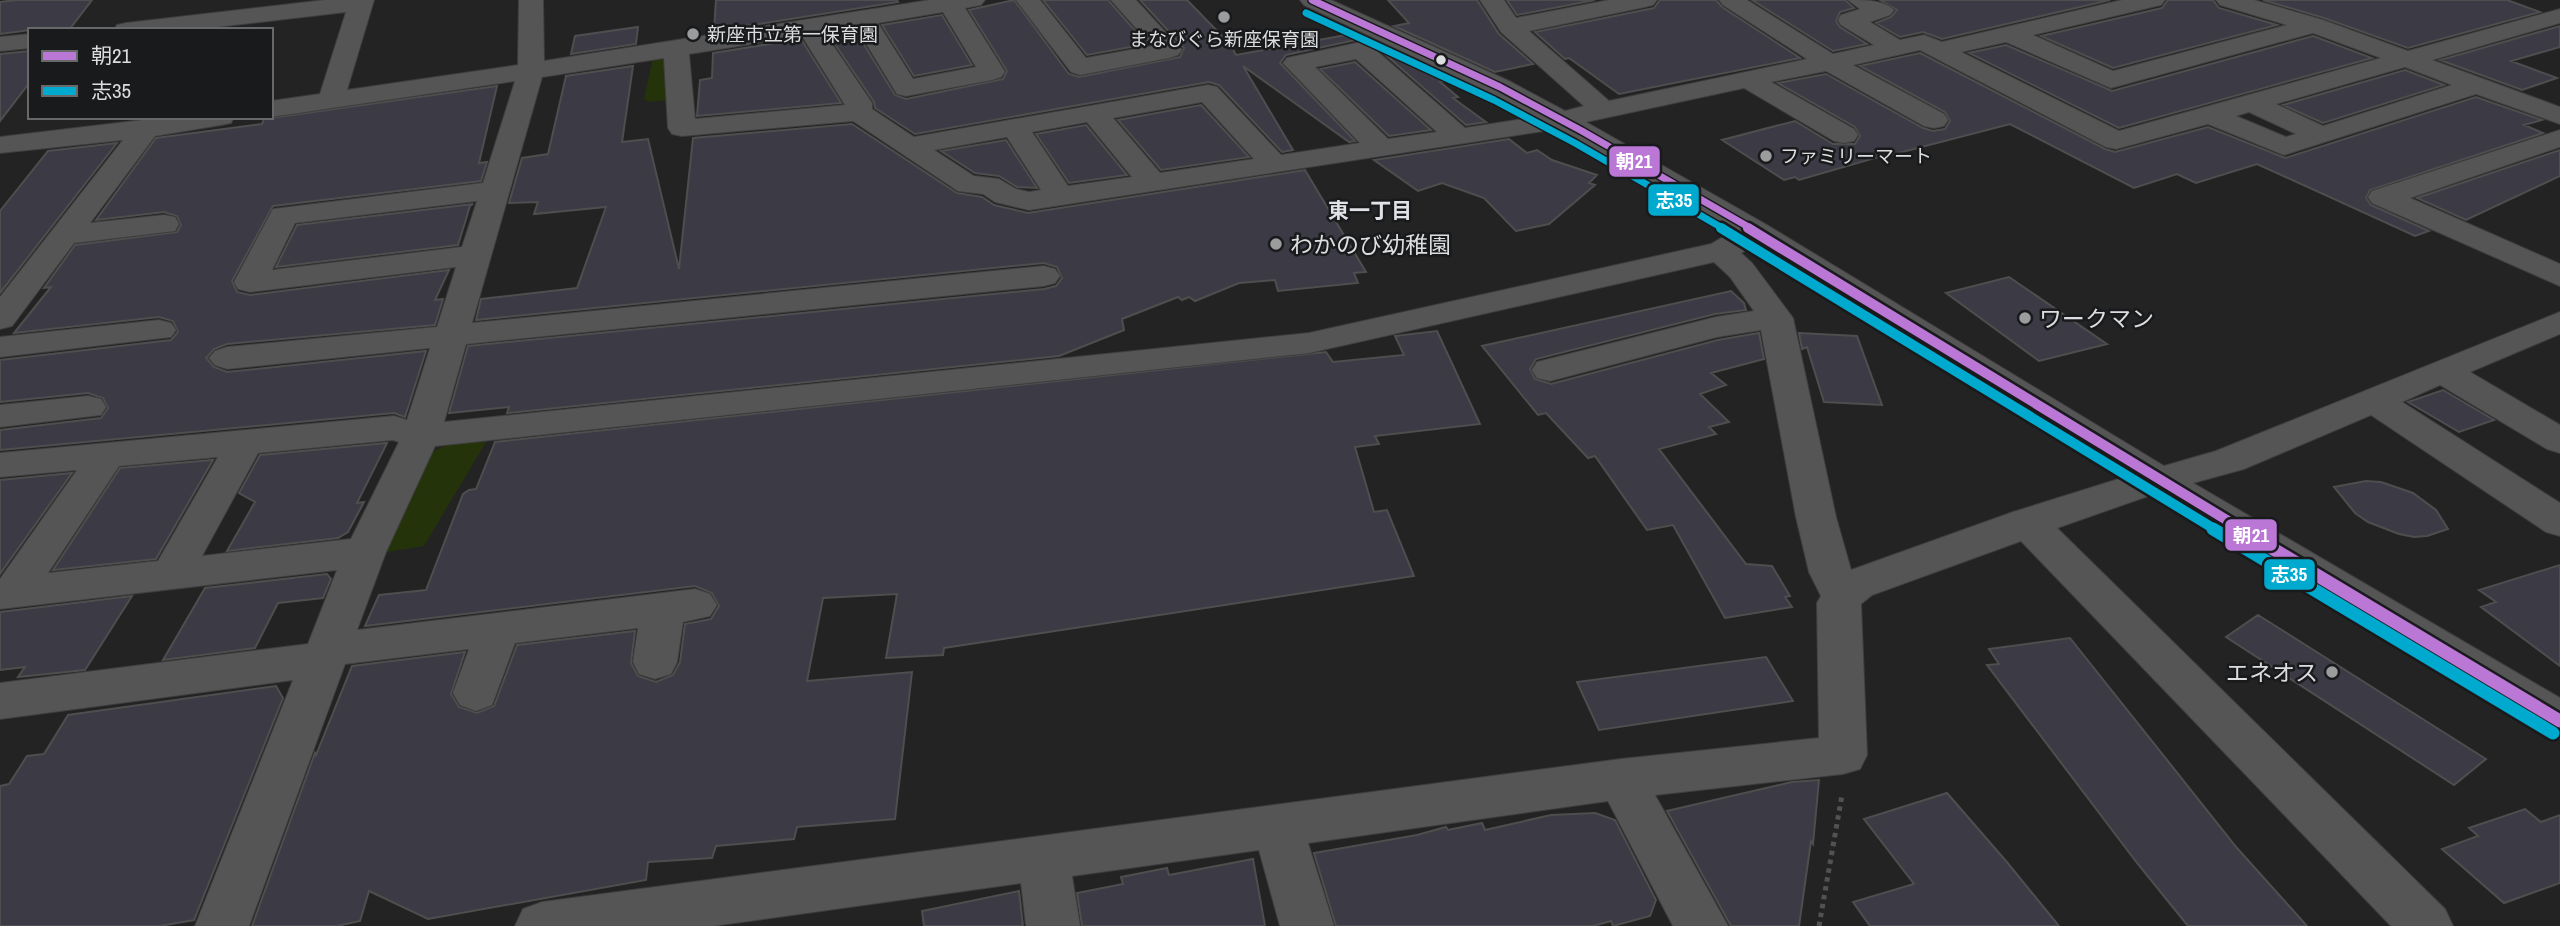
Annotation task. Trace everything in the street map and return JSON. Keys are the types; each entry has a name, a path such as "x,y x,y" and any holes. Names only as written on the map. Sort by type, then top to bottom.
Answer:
{"street":[{"path":"184,23 196,0"},
{"path":"1028,0 1080,66 1169,50 1123,0"},
{"path":"1312,0 1431,54 1563,120 1756,232 2159,480 2560,720"},
{"path":"1492,0 1510,27 1604,110"},
{"path":"1510,27 1645,0"},
{"path":"1731,0 1829,62 1934,120"},
{"path":"1860,0 1882,10 1850,20 1895,47"},
{"path":"1938,50 2012,35 2153,0"},
{"path":"2228,0 2314,25 2411,58 2560,116"},
{"path":"143,28 361,2 331,100"},
{"path":"222,926 365,552 421,436 531,71 537,2"},
{"path":"273,109 676,49 808,26 962,2 992,72 906,89 863,18"},
{"path":"2116,141 2560,16"},
{"path":"2012,35 2111,80 2314,25"},
{"path":"808,26 859,103 858,112"},
{"path":"2517,28 2560,43"},
{"path":"0,44 28,41"},
{"path":"676,49 682,128 858,112 968,185 989,185 1006,196 1029,201 1563,120 1924,42 2116,141 2157,159"},
{"path":"1381,148 1296,63 1361,50 1458,136"},
{"path":"1747,79 1844,135"},
{"path":"2211,115 2284,147 2478,85"},
{"path":"908,146 1208,93 1273,164"},
{"path":"2252,103 2321,136"},
{"path":"1094,113 1153,183"},
{"path":"13,144 44,119"},
{"path":"13,144 208,119"},
{"path":"1015,127 1060,197"},
{"path":"0,319 146,129"},
{"path":"2560,138 2383,197 2560,276"},
{"path":"477,255 250,282 284,215 495,190"},
{"path":"65,235 164,223"},
{"path":"0,466 394,428 421,436 1309,344 1721,251 1756,232"},
{"path":"1721,251 1741,270 1776,318 1816,517 1830,572 1842,596"},
{"path":"227,358 1044,276"},
{"path":"1550,370 1716,327 1776,318"},
{"path":"542,926 760,911 1043,857 1621,779 1843,755 1839,603 1842,596 1857,584 2027,522 2230,460 2560,322"},
{"path":"0,346 159,330"},
{"path":"2442,371 2560,442"},
{"path":"2374,400 2560,522"},
{"path":"0,416 88,407"},
{"path":"172,573 244,444"},
{"path":"6,593 107,455"},
{"path":"2027,522 2426,926"},
{"path":"6,593 365,552"},
{"path":"0,701 498,629 679,607 655,662"},
{"path":"476,693 498,629"},
{"path":"1621,779 1702,926"},
{"path":"1278,827 1307,926"},
{"path":"1043,857 1053,926"}],"path":[{"path":"1819,926 1842,798 1843,755"}],"green space":[{"path":"661,57 668,61 667,100 649,102 644,99 653,58"},
{"path":"489,437 424,546 387,552 425,456 456,440"}],"building":[{"path":"92,0 71,28 28,28 28,30 0,34 0,2"},
{"path":"716,0 897,0 898,2 714,31"},
{"path":"1014,0 1069,74 1079,77 1180,57 1184,48 1140,0 1187,0 1230,44 1236,55 1357,33 1455,79 1440,82 1458,97 1453,98 1486,122 1466,125 1372,43 1360,39 1286,55 1280,63 1355,141 1349,142 1243,66 1293,150 1282,152 1219,85 1209,82 915,134 875,108 874,102 828,34 855,30 895,95 906,99 1003,79 1007,71 969,10"},
{"path":"1043,0 1108,0 1147,44 1087,55"},
{"path":"1388,0 1477,0 1499,34 1533,64 1495,72 1394,26 1409,23"},
{"path":"1507,0 1595,0 1517,15"},
{"path":"1660,0 1716,0 1722,7 1800,58 1619,94 1569,58 1565,59 1535,32 1654,8"},
{"path":"1752,0 1845,0 1854,8 1840,12 1836,21 1840,27 1867,44 1833,51"},
{"path":"1880,0 2110,0 1942,39 1923,32 1900,37 1876,23 1891,17 1897,10"},
{"path":"2168,0 2213,0 2219,8 2277,25 2113,68 2041,36 2162,8"},
{"path":"2263,0 2507,0 2540,12 2408,48"},
{"path":"942,15 972,65 914,76 882,25"},
{"path":"2560,26 2560,47 2511,61 2557,78 2522,90 2440,60"},
{"path":"638,27 636,44 571,54 575,36"},
{"path":"2313,36 2372,58 2119,128 1969,53 2006,45 2112,91"},
{"path":"801,39 841,103 697,116 700,80 712,78 713,53"},
{"path":"28,51 28,85 0,121 0,54"},
{"path":"1920,53 2115,152 2208,127 2285,158 2476,97 2542,120 2524,125 2543,133 2370,190 2366,198 2371,205 2429,231 2415,236 2257,164 2196,183 2177,174 2134,188 2010,124 1885,155 1799,180 1795,177 1784,180 1722,140 1795,121 1833,144 1855,144 1860,136 1855,127 1778,83 1826,74 1923,128 1933,131 1945,129 1950,121 1945,112 1860,66"},
{"path":"1355,62 1431,130 1389,136 1320,69"},
{"path":"633,66 622,142 648,139 679,269 693,138 852,124 957,193 982,197 994,205 1028,213 1305,170 1366,272 1354,273 1358,283 1278,291 1275,280 1239,283 1195,301 1189,297 1182,300 1178,297 1122,319 1124,330 1059,356 507,413 509,407 449,413 468,346 1044,289 1056,286 1062,278 1057,267 1044,263 476,320 481,299 577,288 606,207 534,214 538,202 509,203 522,158 548,154 566,76"},
{"path":"2405,70 2444,85 2323,123 2283,105"},
{"path":"497,86 479,163 487,162 481,181 273,206 232,281 237,292 250,295 449,270 435,300 443,299 435,325 227,344 214,349 206,358 214,367 227,372 426,351 405,417 394,413 0,450 0,430 101,418 108,408 103,398 88,393 0,402 0,360 171,340 178,332 173,321 159,317 14,333 51,287 44,288 75,245 177,232 181,225 177,216 164,212 96,220 156,138 262,124 264,119"},
{"path":"1201,105 1249,157 1161,170 1118,120"},
{"path":"1086,125 1127,175 1069,183 1036,134"},
{"path":"1509,139 1527,153 1537,150 1552,160 1597,175 1589,183 1595,185 1549,224 1516,231 1484,198 1442,183 1418,191 1374,160"},
{"path":"1006,140 1037,188 1017,187 999,176 975,173 941,151"},
{"path":"117,143 0,293 0,211 48,151"},
{"path":"2560,150 2560,176 2466,220 2417,198"},
{"path":"473,204 470,206 458,245 276,267 297,225"},
{"name":"ワークマン","path":"2009,277 2107,344 2039,361 1946,293"},
{"path":"1731,291 1744,303 1746,310 1715,314 1536,359 1530,369 1535,379 1551,384 1718,340 1759,333 1764,359 1711,373 1726,385 1700,394 1729,422 1709,427 1716,434 1659,449 1746,564 1772,566 1790,596 1785,597 1792,607 1725,618 1673,525 1647,530 1595,456 1588,458 1546,413 1538,415 1482,346"},
{"path":"1437,331 1480,424 1375,436 1379,444 1355,447 1374,512 1387,510 1414,576 944,648 943,655 886,658 897,594 823,598 807,681 912,672 895,819 797,827 794,839 716,846 712,858 648,862 646,880 428,919 369,891 360,921 337,926 252,926 315,753 316,755 352,666 465,652 451,694 459,707 477,713 494,706 517,645 635,631 631,663 638,676 656,682 673,675 680,662 685,624 711,619 719,606 712,593 695,586 365,626 379,595 426,590 463,494 476,489 495,442 1326,352 1333,362 1404,355 1395,336"},
{"path":"1799,333 1857,336 1882,405 1824,402 1807,347 1802,349"},
{"path":"2443,390 2494,420 2459,432 2408,402"},
{"path":"387,443 357,503 364,502 348,532 338,538 227,551 255,502 239,493 260,455"},
{"path":"213,460 156,559 53,570 120,468"},
{"path":"72,473 0,574 0,480"},
{"path":"2366,481 2381,482 2413,493 2436,510 2448,529 2414,537 2368,522 2355,513 2334,487"},
{"path":"2560,565 2560,666 2481,607 2496,602 2479,590"},
{"path":"327,574 331,579 323,598 278,603 255,648 163,660 205,588"},
{"path":"132,596 85,670 18,677 25,667 0,670 0,612"},
{"path":"2258,615 2486,759 2454,785 2226,637"},
{"path":"2070,638 2237,848 2307,926 2188,926 1987,665 1999,664 1989,649"},
{"path":"1766,657 1793,701 1599,730 1577,682"},
{"path":"276,686 283,698 194,920 160,926 0,926 0,786 9,784 27,756 44,754 68,715"},
{"path":"1819,780 1813,844 1811,841 1799,926 1731,926 1667,811 1792,782"},
{"path":"1947,793 2059,926 1870,926 1853,902 1914,884 1864,819"},
{"path":"2525,809 2541,822 2560,815 2560,883 2504,903 2442,849 2478,836 2469,828"},
{"path":"1595,813 1615,820 1656,900 1650,916 1613,926 1611,921 1593,926 1336,926 1314,853 1417,835 1446,827 1448,830 1482,823 1485,830 1551,815"},
{"path":"1253,859 1265,926 1082,926 1077,893 1123,884 1121,877 1167,868 1169,875"},
{"path":"1019,891 1023,926 924,926 922,911"}],"transit line":[{"name":"朝21","path":"1312,0 1500,87 1582,131 1756,232 2159,480 2560,721"},
{"name":"志35","path":"1306,13 1494,100 1575,143 1749,244 2152,492 2553,733"}],"place":[{"name":"まなびぐら新座保育園","path":"1224,17"},
{"name":"新座市立第一保育園","path":"693,34"},
{"name":"ファミリーマート","path":"1766,156"},
{"name":"わかのび幼稚園","path":"1276,244"},
{"name":"ワークマン","path":"2025,318"},
{"name":"エネオス","path":"2332,672"}],"district":[{"name":"東一丁目","path":"1370,210"}]}
